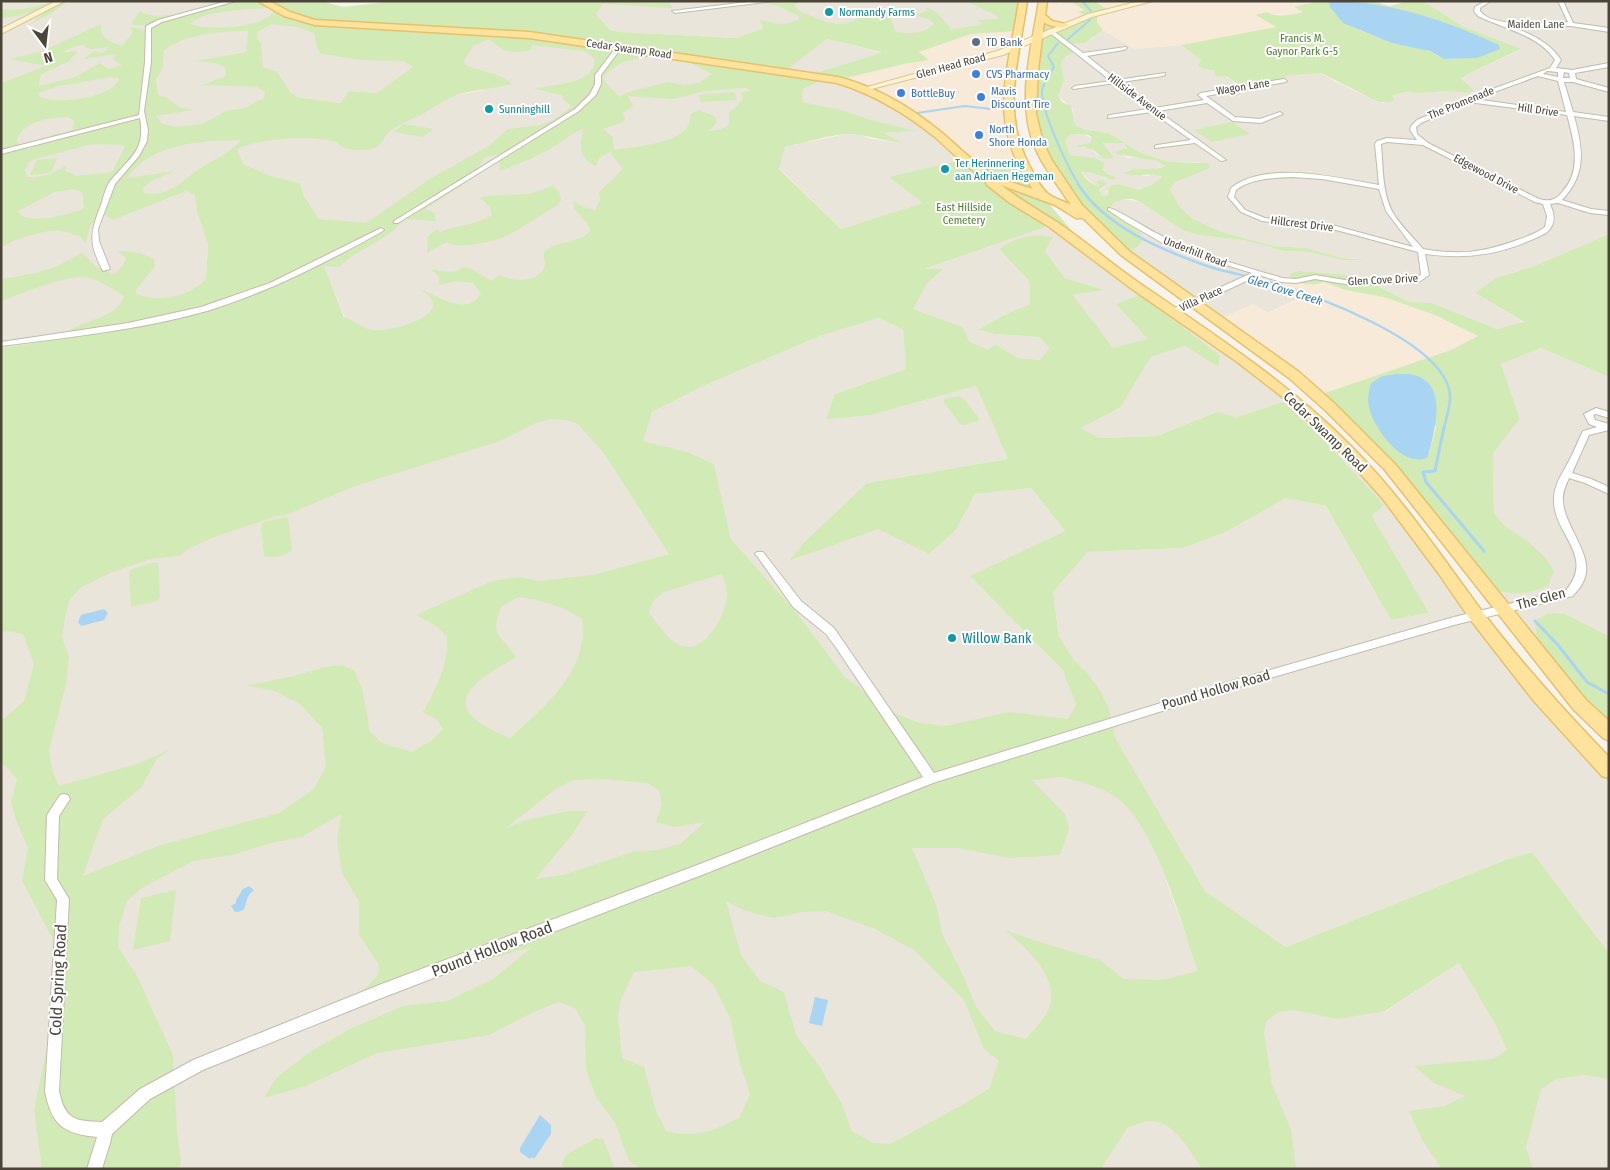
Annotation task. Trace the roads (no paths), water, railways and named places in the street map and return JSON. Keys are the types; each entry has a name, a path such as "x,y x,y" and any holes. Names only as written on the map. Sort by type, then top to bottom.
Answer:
{"main road":[{"path":"1,32 62,1"},
{"name":"Cedar Swamp Road","path":"262,1 287,14 315,22 529,35 819,76 850,83 864,89 924,123 1009,197 1052,224 1173,312 1222,344 1276,385 1345,448 1388,494 1445,570 1476,616 1539,695 1609,770"},
{"path":"1023,1 1008,94 1008,114 1014,140 1027,172 1042,196 1069,228 1105,262"},
{"path":"1043,1 1030,101 1031,114 1038,142 1060,183 1078,207 1098,228"},
{"name":"Glen Head Road","path":"864,89 982,59 1039,38 1066,24 1096,13 1150,1"},
{"path":"1041,16 1050,23 1066,24"},
{"name":"Cedar Swamp Road","path":"973,165 994,178 1071,209 1087,223 1098,228 1125,253 1232,328 1294,375 1337,414 1390,467 1580,705 1609,733"},
{"path":"994,178 1017,180 1025,178 1027,172"},
{"path":"1009,197 1014,192 1027,191"}],"street":[{"path":"106,269 95,241 96,229 112,183 142,148 145,130 141,116 141,102 148,62 146,30 160,21 234,1"},
{"path":"675,10 772,1"},
{"path":"921,1 933,1"},
{"path":"1489,1 1478,7 1477,11 1485,17 1537,40 1552,50 1558,60 1552,68 1572,72 1609,64"},
{"path":"1560,1 1571,24"},
{"name":"Maiden Lane","path":"1501,24 1571,24 1609,30"},
{"name":"Hillside Avenue","path":"1052,32 1154,110 1224,160"},
{"path":"396,222 577,110 594,95 598,84 598,74 620,48"},
{"path":"1083,55 1124,48"},
{"name":"The Promenade","path":"1426,144 1414,133 1412,128 1414,124 1466,100 1552,68"},
{"path":"1558,201 1572,186 1578,166 1577,145 1561,80 1561,70"},
{"path":"1572,72 1573,80"},
{"path":"1075,88 1163,74"},
{"path":"1537,74 1561,80 1573,80 1609,90"},
{"name":"Wagon Lane","path":"1280,114 1261,121 1241,120 1230,117 1206,101 1201,95 1284,81"},
{"name":"Hill Drive","path":"1466,100 1609,119"},
{"path":"1110,117 1206,101"},
{"path":"1,152 141,116"},
{"path":"1426,144 1388,140 1379,142 1383,188 1388,210 1421,251 1443,255 1481,254 1532,237 1545,231 1551,221 1550,210 1546,203 1558,201 1590,211 1609,213"},
{"path":"1157,148 1196,141"},
{"name":"Edgewood Drive","path":"1426,144 1532,198 1546,203"},
{"name":"Hillcrest Drive","path":"1383,188 1323,176 1287,174 1241,183 1233,189 1231,197 1243,210 1264,220 1336,228 1373,236 1421,251"},
{"name":"Underhill Road","path":"1110,209 1174,246 1252,276"},
{"path":"1,344 159,320 205,309 280,281 380,230"},
{"name":"Glen Cove Drive","path":"1252,276 1288,281 1315,277 1351,283 1419,280 1425,275 1421,251"},
{"name":"Villa Place","path":"1173,312 1252,276"},
{"name":"The Glen","path":"1609,414 1592,411 1588,417 1596,424 1609,427"},
{"name":"The Glen","path":"1503,608 1548,600 1569,593 1579,585 1583,565 1578,548 1558,512 1559,491 1586,433 1609,427"},
{"path":"1568,475 1609,491"},
{"path":"760,554 797,604 830,632 839,643 931,779"},
{"name":"Pound Hollow Road","path":"106,1130 145,1094 198,1065 379,992 703,869 931,779 1156,708 1503,608"},
{"name":"Cold Spring Road","path":"64,799 53,815 51,880 63,899 52,1091 54,1106 60,1119 80,1129 106,1130"},
{"path":"94,1169 106,1130"}],"water":[{"path":"1329,1 1373,4 1395,8 1437,20 1479,36 1499,45 1500,49 1477,58 1444,59 1430,51 1392,43 1343,23 1330,7"},
{"path":"1411,374 1420,377 1429,383 1434,392 1436,402 1435,425 1428,457 1419,459 1409,458 1400,452 1383,435 1372,416 1368,401 1371,383 1382,376"},
{"path":"104,609 108,613 104,620 81,626 78,622 81,615"},
{"path":"249,886 254,890 248,896 245,908 235,912 231,906 236,903 243,889"},
{"path":"815,997 828,1000 822,1026 809,1023"},
{"path":"540,1115 551,1125 551,1134 534,1159 532,1157 530,1159 520,1152 520,1148"}],"waterway":[{"name":"Glen Cove Creek","path":"1082,1 1091,11"},
{"name":"Glen Cove Creek","path":"1068,39 1090,20"},
{"name":"Glen Cove Creek","path":"1058,43 1048,56 1054,67 1045,81 1042,91 1043,100 1056,139 1079,185"},
{"path":"917,113 965,106 991,109"},
{"name":"Glen Cove Creek","path":"1078,184 1103,213 1119,225 1154,244 1207,266 1284,286 1341,308 1372,322 1400,338 1425,356 1442,375 1450,395 1444,429"},
{"name":"Glen Cove Creek","path":"1444,427 1435,471 1423,472 1426,482 1484,551"},
{"name":"Glen Cove Creek","path":"1535,621 1558,645 1587,682 1609,694"}],"place":[{"name":"Normandy Farms","path":"829,12"},
{"name":"TD Bank","path":"976,42"},
{"name":"CVS Pharmacy","path":"976,74"},
{"name":"BottleBuy","path":"901,93"},
{"name":"Mavis Discount Tire","path":"981,97"},
{"name":"Sunninghill","path":"489,109"},
{"name":"North Shore Honda","path":"979,135"},
{"name":"Ter Herinnering aan Adriaen Hegeman","path":"945,169"},
{"name":"Willow Bank","path":"952,638"}],"park label":[{"name":"Francis M. Gaynor Park G-5","path":"1302,44"},
{"name":"East Hillside Cemetery","path":"964,213"}]}
